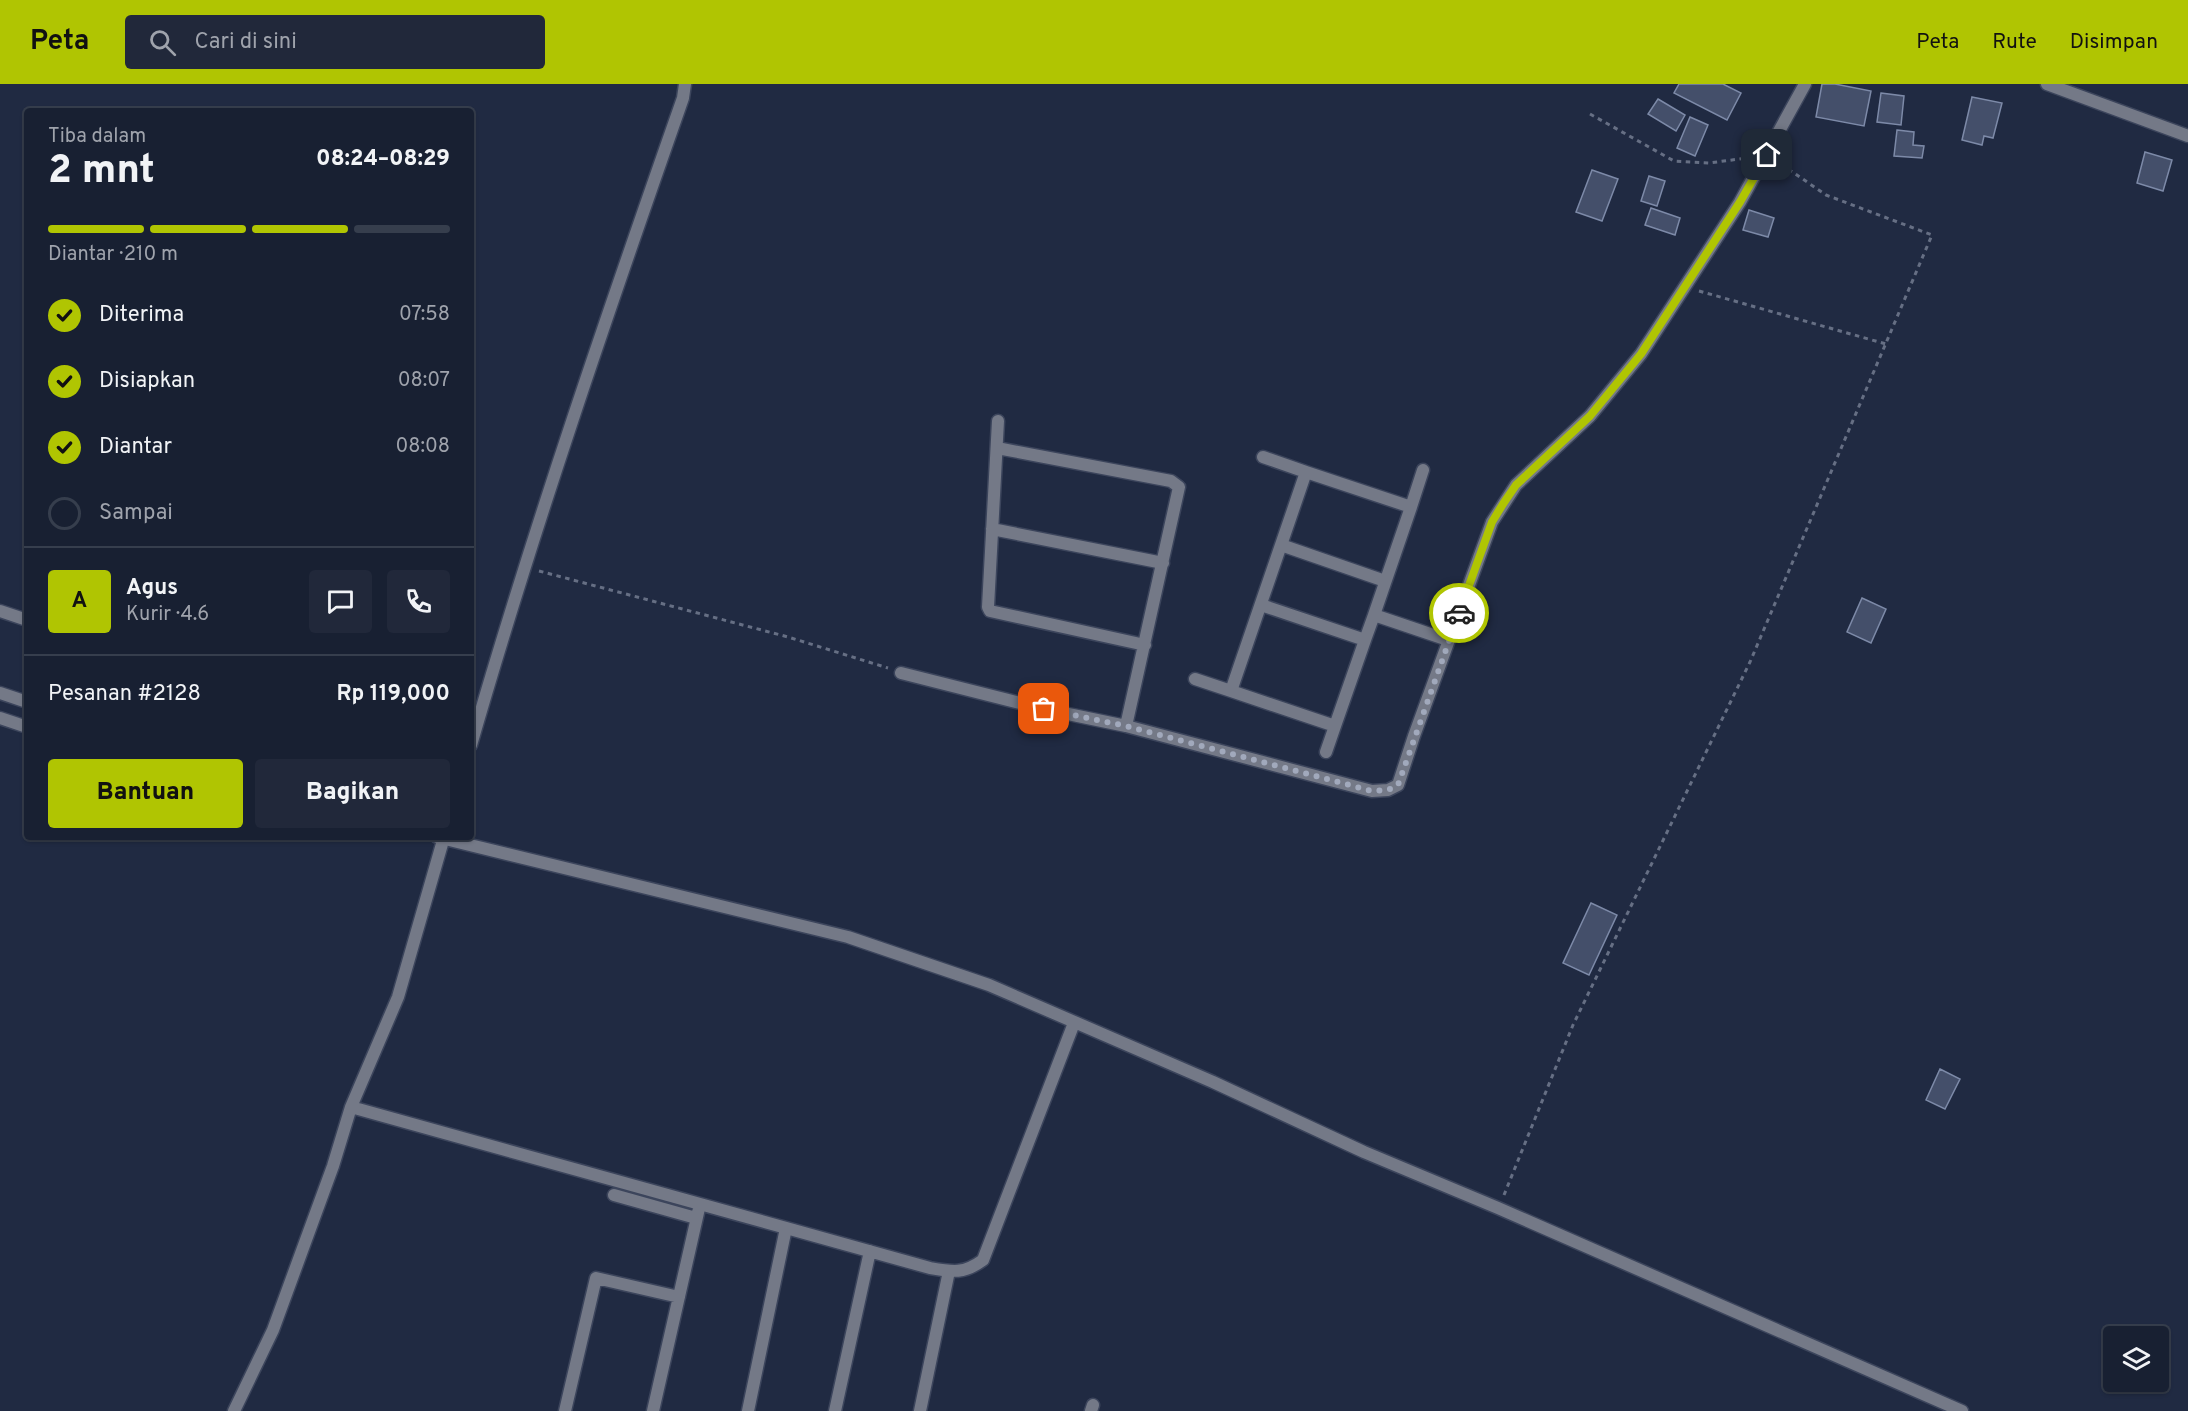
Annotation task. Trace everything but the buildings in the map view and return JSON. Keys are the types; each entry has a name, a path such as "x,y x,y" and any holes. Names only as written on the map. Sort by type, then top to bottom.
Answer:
{"street":[{"path":"474,735 524,567 683,98 685,84"},
{"path":"901,673 1126,726 1372,791 1388,790 1398,785 1492,522 1516,485 1590,416 1641,354 1740,202 1805,84"},
{"path":"2047,84 2188,136"},
{"path":"998,421 988,606 990,611 1145,645"},
{"path":"997,448 1175,483 1179,490 1126,726"},
{"path":"1263,457 1411,507"},
{"path":"1326,752 1423,470"},
{"path":"1231,691 1306,472"},
{"path":"993,529 1164,563"},
{"path":"1281,546 1385,581"},
{"path":"1261,605 1365,640"},
{"path":"0,611 24,619"},
{"path":"1374,615 1449,640"},
{"path":"1195,679 1335,726"},
{"path":"0,693 24,701"},
{"path":"0,718 24,726"},
{"path":"234,1411 273,1330 333,1166 351,1107 398,997 441,840"},
{"path":"450,840 848,937 989,986 1213,1083 1364,1152 1498,1208 1962,1411"},
{"path":"351,1107 949,1271 971,1268 983,1260 1074,1023"},
{"path":"614,1195 696,1218"},
{"path":"653,1411 700,1204"},
{"path":"748,1411 786,1228"},
{"path":"835,1411 870,1251"},
{"path":"920,1411 949,1271"},
{"path":"565,1411 597,1278 679,1297"}],"path":[{"path":"1498,1208 1573,1025 1750,662 1932,235 1826,195 1767,155 1709,163 1674,161 1590,114"},
{"path":"1685,287 1886,344"},
{"path":"524,567 788,637 901,673"}],"way so far":[{"path":"1044,709 1126,726 1372,791 1393,789 1398,785 1459,613"}],"route":[{"path":"1459,613 1492,522 1503,504 1516,485 1590,416 1641,354 1740,202 1767,155"}]}
